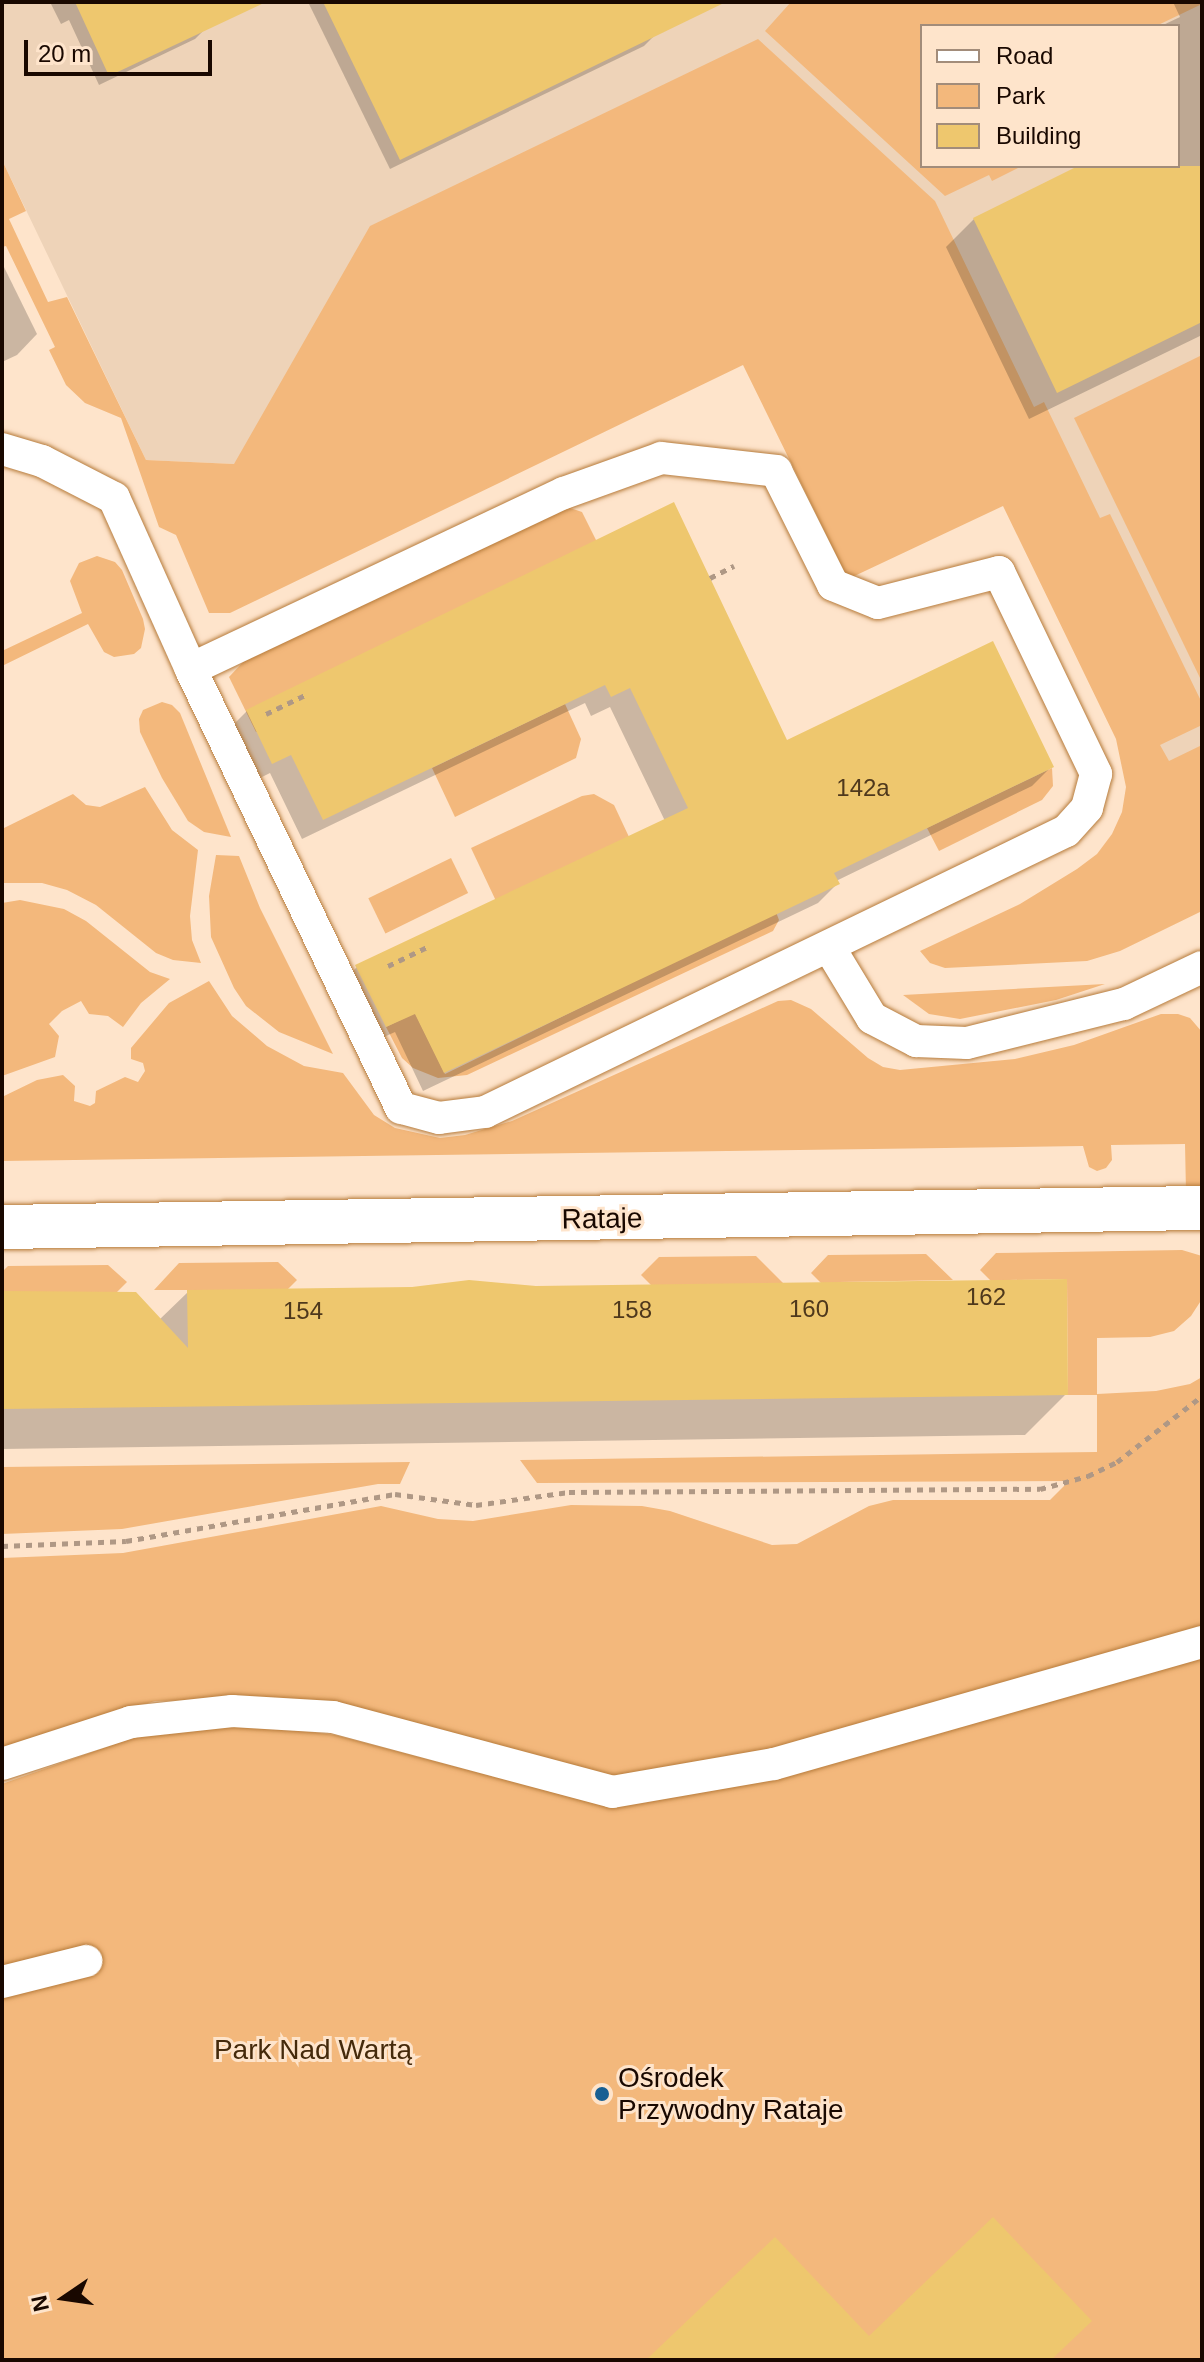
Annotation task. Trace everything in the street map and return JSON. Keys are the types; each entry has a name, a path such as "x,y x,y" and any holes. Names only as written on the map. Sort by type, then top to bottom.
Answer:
{"street":[{"name":"Rataje","path":"2,1227 1202,1208"}],"lane":[{"path":"2,449 42,461 114,498 191,669 401,1108 439,1118 485,1112 829,947 1066,831 1087,808 1096,774 999,572 878,603 833,585 776,471 661,458 564,493 191,669"},
{"path":"829,947 872,1018 916,1041 967,1043 1124,1004 1202,967"},
{"path":"2,1764 131,1722 232,1711 333,1717 612,1792 774,1764 1202,1642"},
{"path":"2,1982 86,1961"}],"path":[{"path":"710,578 734,566"},
{"path":"260,717 305,695"},
{"path":"384,967 427,947"},
{"path":"2,1546 126,1541 395,1494 476,1505 569,1492 1040,1489 1088,1476 1117,1462 1202,1396"}],"shaded area":[{"path":"2,2 1202,2 1202,837 1012,483 748,347 234,464 146,460 2,160"}],"green space":[{"path":"791,2 1202,2 1160,24 920,24 920,168 1018,168 992,181 989,175 945,196 765,31"},
{"path":"758,39 935,201 1034,407 1044,402 1100,518 1110,514 1202,703 1202,725 1160,745 1169,761 1202,745 1202,911 1120,951 1087,961 945,968 930,963 920,951 1020,904 1077,869 1097,854 1112,834 1122,812 1126,787 1116,739 1003,506 848,579 743,365 230,613 209,613 176,535 159,527 121,418 85,403 66,385 49,350 55,347 6,246 2,247 2,160 26,211 9,219 48,302 67,297 146,460 234,464 370,226"},
{"path":"1202,355 1202,682 1074,418"},
{"path":"567,507 582,512 597,542 311,706 256,732 229,677 245,660"},
{"path":"97,556 115,562 122,570 143,619 145,629 141,648 134,654 114,657 104,652 88,624 2,666 2,651 82,613 70,581 79,563"},
{"path":"162,702 172,705 180,713 231,837 204,832 188,821 162,778 140,732 139,719 143,710"},
{"path":"565,704 581,739 576,758 455,817 432,768"},
{"path":"1052,768 1053,786 1042,800 939,851 927,828"},
{"path":"145,787 172,830 198,850 190,916 192,940 201,963 173,960 156,953 96,905 67,890 42,883 2,883 2,829 73,794 86,805 100,807"},
{"path":"594,794 614,805 629,837 496,901 471,848 582,796"},
{"path":"216,855 239,856 260,908 333,1054 279,1032 246,1006 234,988 211,937 209,896"},
{"path":"451,858 468,893 385,933 368,898"},
{"path":"20,900 64,909 86,921 150,972 170,979 141,1003 123,1027 108,1016 89,1014 81,1001 62,1011 49,1024 59,1036 55,1057 2,1076 2,903"},
{"path":"776,912 779,920 773,931 467,1075 438,1078 413,1068 402,1058 386,1027 415,1013 445,1074"},
{"path":"209,981 232,1016 267,1046 304,1066 343,1073 374,1115 395,1128 440,1138 465,1135 512,1121 778,1001 791,1000 811,1009 868,1058 883,1067 900,1070 1015,1059 1074,1045 1161,1014 1178,1014 1190,1018 1202,1032 1202,1187 1186,1192 1185,1144 1111,1145 1112,1160 1106,1168 1097,1171 1089,1167 1083,1146 2,1161 2,1097 37,1080 63,1075 75,1086 74,1101 90,1106 95,1103 96,1091 125,1077 138,1082 145,1071 143,1063 131,1059 131,1048 169,1003"},
{"path":"1105,984 1056,1000 960,1019 929,1014 903,995"},
{"path":"1182,1250 1202,1256 1202,1299 1191,1316 1174,1331 1150,1337 1097,1338 1097,1394 1156,1391 1190,1384 1202,1377 1202,1626 765,1750 657,1772 611,1776 283,1698 155,1701 2,1747 2,1558 123,1553 381,1506 438,1519 473,1521 571,1505 642,1506 670,1511 772,1545 797,1544 869,1506 893,1500 1050,1500 1069,1481 537,1483 520,1460 1097,1452 1097,1395 1068,1395 1067,1279 1009,1280 999,1289 980,1270 996,1253"},
{"path":"926,1254 953,1280 839,1282 829,1291 811,1273 828,1255"},
{"path":"756,1256 783,1283 660,1294 641,1275 659,1257"},
{"path":"278,1262 297,1280 278,1299 268,1290 154,1290 179,1263"},
{"path":"108,1265 127,1282 108,1301 2,1291 2,1272 8,1266"},
{"path":"410,1462 400,1484 378,1484 122,1529 2,1534 2,1467"},
{"name":"Park Nad Wartą","path":"1202,1658 1202,2360 2,2360 2,1784 132,1738 192,1726 279,1728 335,1735 586,1801"}],"building":[{"path":"75,2 266,2 109,76"},
{"path":"323,2 726,2 400,160"},
{"path":"1202,166 1202,322 1057,393 973,218 1074,168"},
{"path":"674,502 787,740 993,641 1054,767 834,873 840,884 444,1073 415,1014 386,1027 355,965 688,808 630,688 611,697 605,685 323,820 291,755 272,764 246,710"},
{"path":"1067,1279 1068,1395 2,1409 2,1291 136,1292 188,1348 187,1290 412,1287 469,1280 536,1286"},
{"path":"993,2217 1092,2321 1051,2360 646,2360 775,2237 869,2336"}],"place":[{"name":"Ośrodek Przywodny Rataje","path":"602,2094"}]}
